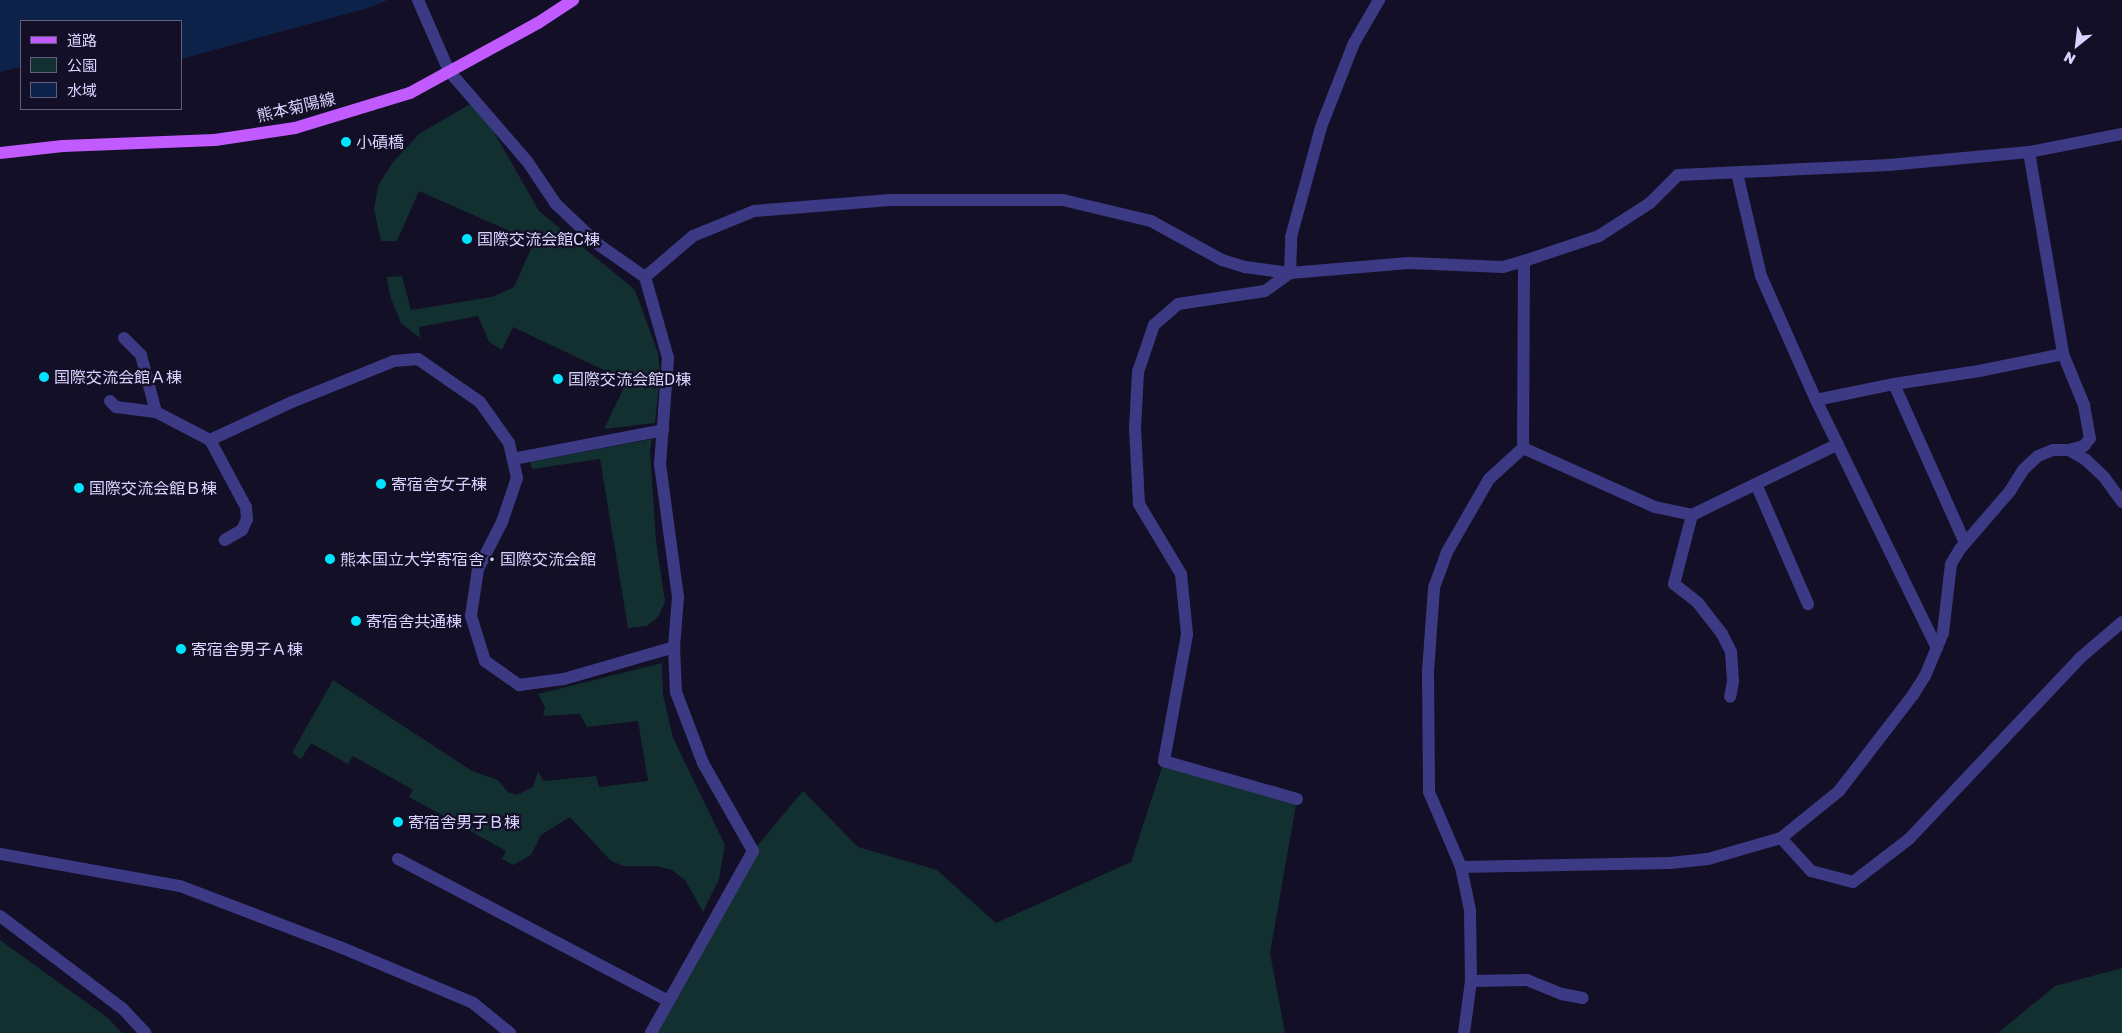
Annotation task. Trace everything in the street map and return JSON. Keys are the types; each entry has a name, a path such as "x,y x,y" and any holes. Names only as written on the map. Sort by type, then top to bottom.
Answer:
{"main road":[{"name":"熊本菊陽線","path":"0,152 63,146 215,140 295,128 410,93 573,0"}],"street":[{"path":"1290,273 1292,237 1321,127 1354,43 1378,0"},
{"path":"419,2 450,71 527,161 556,204 599,245 645,277 668,358 660,464 678,597 674,647 676,692 693,742 753,851 651,1033"},
{"path":"645,277 693,236 754,211 890,200 1026,198 1063,200 1142,218 1181,236 1199,250 1245,267 1290,273 1409,263 1503,267 1599,236 1650,203 1678,175 1889,165 2029,152 2122,134"},
{"path":"1461,867 1670,863 1708,859 1781,838 1839,791 1897,718 1925,676 1943,633 1947,579 1951,564 1965,543 2038,456 2053,450 2069,450 2084,446 2090,438 2084,405 2063,354 2029,152"},
{"path":"1737,173 1761,276 1816,400 1937,648"},
{"path":"1464,1033 1472,981 1470,910 1461,867 1429,792 1428,672 1434,588 1447,552 1489,479 1522,448 1524,261"},
{"path":"1290,273 1265,291 1178,304 1154,325 1138,372 1135,428 1139,504 1182,574 1188,634 1164,762 1297,799"},
{"path":"124,338 141,355 156,412"},
{"path":"1816,400 1894,384 1979,372 2063,354"},
{"path":"210,440 292,402 394,361 418,359 480,402 509,443 513,459 517,478 502,522 478,569 471,616 485,661 519,684 564,678 674,647"},
{"path":"1894,384 1965,543"},
{"path":"110,401 116,407 156,412 210,440 246,507 247,519 242,530 225,540"},
{"path":"513,459 663,430"},
{"path":"1522,448 1655,507 1692,515 1838,444"},
{"path":"2069,450 2086,460 2104,477 2122,502"},
{"path":"1756,484 1808,604"},
{"path":"1692,515 1674,584 1698,603 1722,634 1731,652 1733,682 1730,697"},
{"path":"1781,838 1811,871 1853,882 1909,839 2080,658 2122,622"},
{"path":"0,854 180,886 340,947 473,1004 510,1033"},
{"path":"398,860 668,1002"},
{"path":"0,916 123,1009 145,1033"},
{"path":"1472,981 1527,980 1562,994 1583,998"}],"green space":[{"path":"476,101 539,211 635,290 658,353 660,374 655,423 604,429 627,381 513,327 502,350 489,342 478,316 419,327 420,338 401,323 390,296 387,277 402,276 411,310 492,297 514,287 534,242 419,191 397,241 381,241 374,209 378,186 393,162 420,133"},
{"path":"652,439 650,451 656,541 665,602 658,617 647,626 628,628 600,459 532,469 530,462"},
{"path":"662,663 663,695 673,738 725,845 719,879 703,912 685,880 672,870 657,866 623,866 610,860 570,817 541,835 531,855 513,865 502,859 506,851 409,797 413,790 353,756 348,764 311,743 301,759 292,753 333,680 472,771 498,780 508,792 517,795 533,787 538,771 543,781 596,776 599,787 648,781 638,721 587,727 580,714 543,716 545,707 538,694"},
{"path":"1164,761 1297,799 1270,953 1285,1033 651,1033 753,851 803,791 858,847 937,870 996,923 1131,862"},
{"path":"0,940 108,1018 122,1033 0,1033"},
{"path":"2122,968 2122,1033 1998,1033 2055,986"}],"water":[{"path":"0,0 388,0 368,8 182,59 182,20 20,20 20,67 0,72"}],"place":[{"name":"小磧橋","path":"346,142"},
{"name":"国際交流会館C棟","path":"467,239"},
{"name":"国際交流会館Ａ棟","path":"44,377"},
{"name":"国際交流会館D棟","path":"558,379"},
{"name":"寄宿舎女子棟","path":"381,484"},
{"name":"国際交流会館Ｂ棟","path":"79,488"},
{"name":"熊本国立大学寄宿舎・国際交流会館","path":"330,559"},
{"name":"寄宿舎共通棟","path":"356,621"},
{"name":"寄宿舎男子Ａ棟","path":"181,649"},
{"name":"寄宿舎男子Ｂ棟","path":"398,822"}]}
